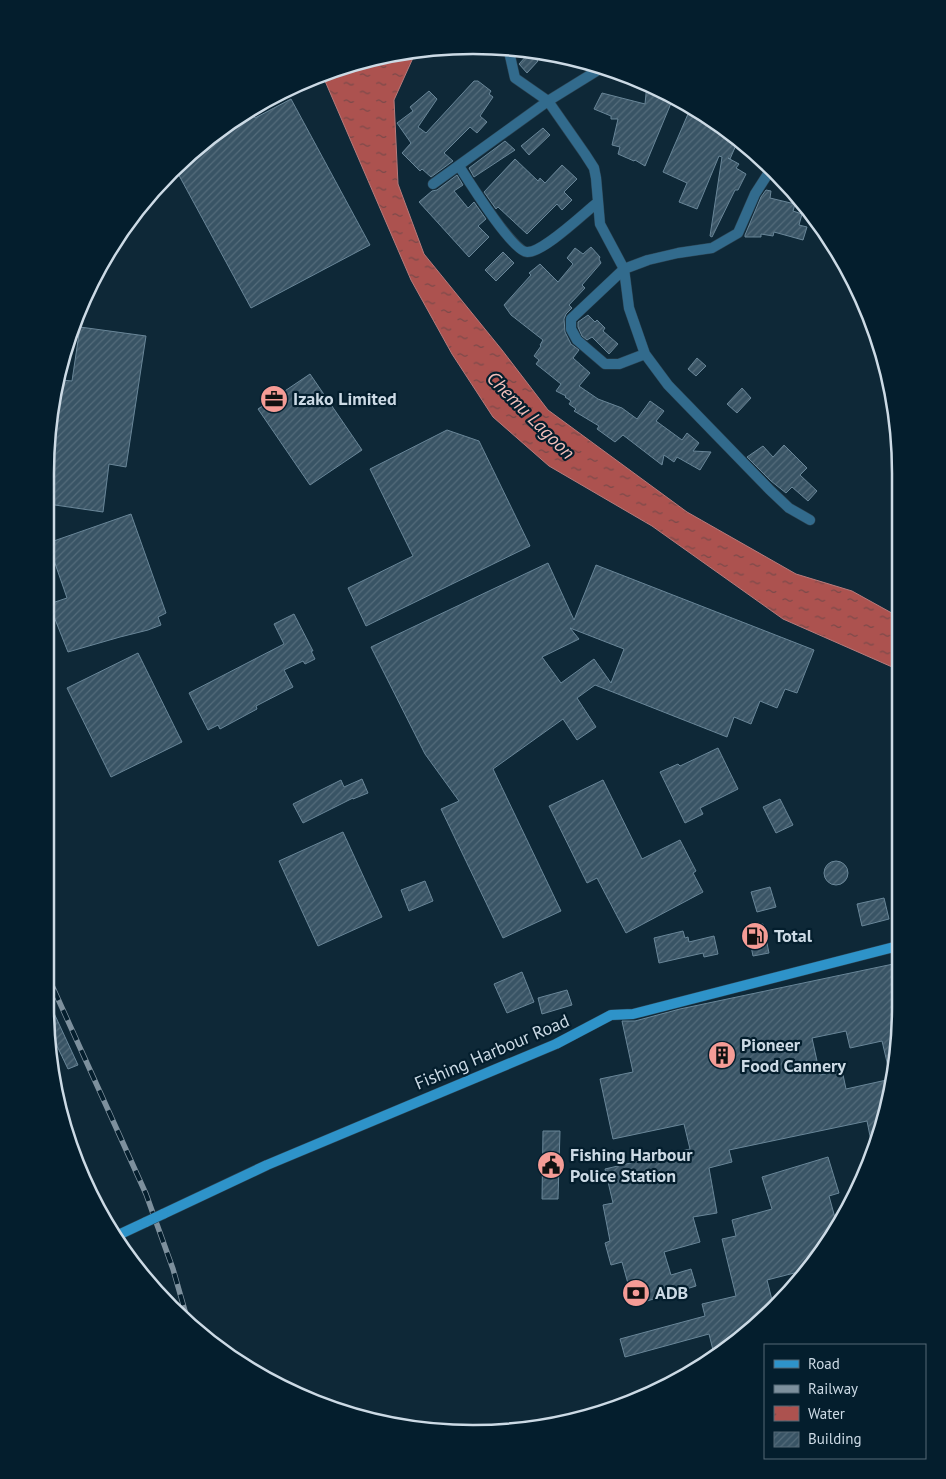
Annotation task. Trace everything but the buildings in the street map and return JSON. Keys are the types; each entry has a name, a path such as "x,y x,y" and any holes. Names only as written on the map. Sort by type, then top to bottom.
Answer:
{"street":[{"path":"510,56 515,78 548,101 594,168 600,224 624,269 630,308 645,354 668,385 773,493 789,508 810,520"},
{"path":"433,184 548,101 595,72"},
{"path":"459,166 485,206 520,250 527,252 543,247 598,202"},
{"path":"645,354 619,364 605,364 577,340 572,329 572,319 624,269 648,260 712,248 738,233 755,194 767,175"},
{"name":"Fishing Harbour Road","path":"121,1234 267,1165 556,1044 611,1014 633,1014 892,948"}],"water":[{"name":"Chemu Lagoon","path":"413,58 394,100 398,184 424,254 548,410 687,512 796,574 852,591 892,613 892,667 783,619 652,526 549,466 493,417 452,354 411,280 325,81 364,68"}],"railway":[{"path":"54,990 146,1194 173,1269 184,1309"}],"place":[{"name":"Izako Limited","path":"274,399"},
{"name":"Total","path":"755,936"},
{"name":"Pioneer Food Cannery","path":"722,1055"},
{"name":"Fishing Harbour Police Station","path":"551,1165"},
{"name":"ADB","path":"636,1293"}]}
